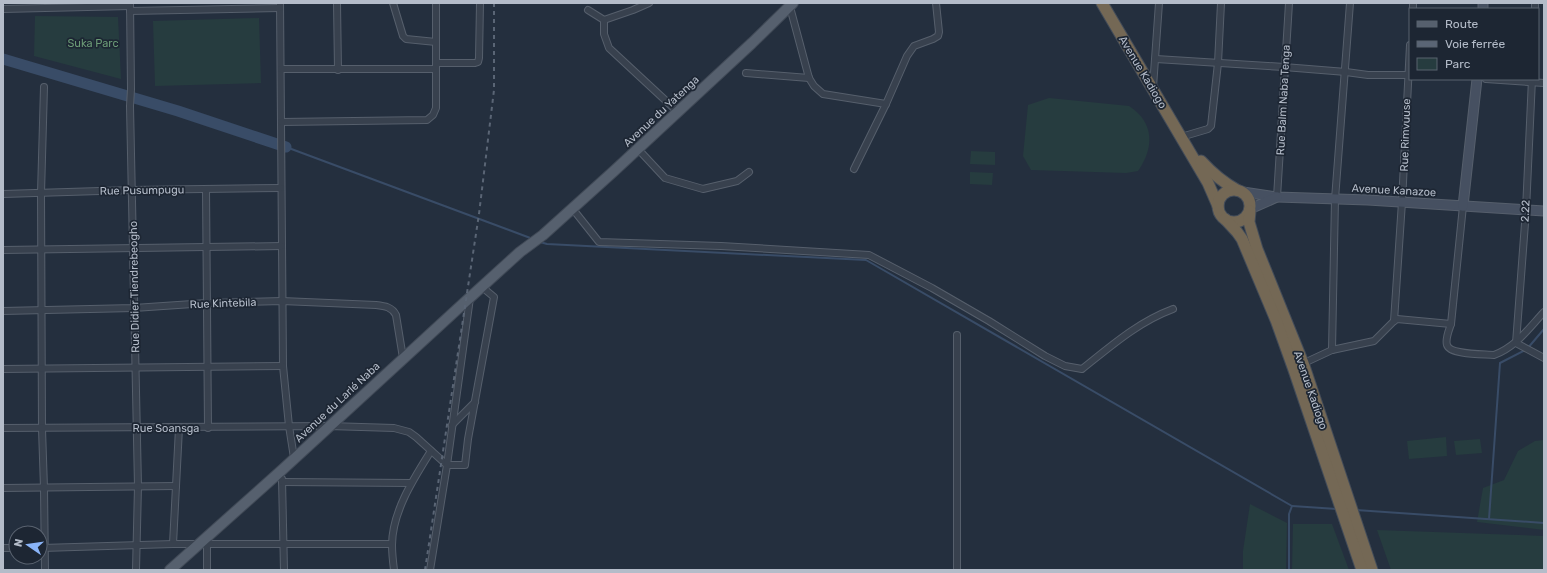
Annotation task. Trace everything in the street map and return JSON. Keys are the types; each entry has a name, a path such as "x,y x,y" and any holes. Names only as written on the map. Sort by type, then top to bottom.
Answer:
{"highway":[{"name":"Avenue Kadiogo","path":"1102,3 1208,183 1218,206"},
{"name":"Avenue Kadiogo","path":"1183,140 1216,177 1224,184 1240,191"},
{"path":"1229,190 1240,191 1250,200 1250,210 1247,216 1239,221 1233,222 1225,219 1221,214 1218,206 1219,200 1224,193 1229,190"},
{"name":"Avenue Kadiogo","path":"1250,210 1249,222 1257,249 1304,363 1351,524 1362,570"},
{"name":"Avenue Kadiogo","path":"1225,219 1237,232 1248,252 1342,496"},
{"name":"Avenue Kadiogo","path":"1351,524 1372,570"}],"main road":[{"name":"Avenue du Yatenga","path":"520,252 543,235 678,112 792,5"},
{"name":"Avenue du Larlé Naba","path":"170,570 203,544 294,458 520,252"}],"street":[{"path":"337,3 338,70"},
{"path":"393,3 403,36 406,39 436,42"},
{"path":"281,122 427,120 433,115 436,108 436,3"},
{"path":"281,69 338,70 475,63 478,62 479,58 480,3"},
{"path":"604,20 649,3"},
{"path":"854,169 886,104 906,56 914,46 933,40 938,36 939,32 936,3"},
{"path":"1153,89 1159,3"},
{"path":"1183,140 1208,129 1211,126 1218,62 1221,3"},
{"name":"Rue Balm Naba Tenga","path":"1277,197 1289,3"},
{"path":"1332,350 1335,199 1346,72 1350,3"},
{"path":"792,5 809,78 814,86 823,94 886,104"},
{"path":"3,9 280,6 280,157 283,366 288,426 294,458"},
{"name":"Rue Didier Tiendrebeogho","path":"130,7 130,106 138,486 136,570"},
{"path":"588,10 604,20"},
{"path":"604,20 604,34 609,48 678,112"},
{"path":"1156,59 1284,67 1346,72 1368,76 1409,75"},
{"path":"746,73 809,78"},
{"name":"Rue Rimvuuse","path":"1394,321 1409,75"},
{"path":"1477,80 1451,324 1446,342 1448,348 1454,352 1494,355 1516,343 1544,312"},
{"path":"1509,80 1532,81 1544,84"},
{"name":"2.22","path":"1516,343 1526,210 1532,81"},
{"path":"43,525 44,488 42,429 41,193 44,87"},
{"path":"638,148 665,178 703,189 737,181 749,172"},
{"name":"Rue Pusumpugu","path":"3,194 132,190 281,188"},
{"path":"206,189 208,428"},
{"name":"Avenue Kanazoe","path":"1240,191 1277,197 1402,202 1544,211"},
{"path":"1250,210 1277,197"},
{"path":"572,208 599,242 721,246 869,255 932,288 1064,366 1082,369 1130,331 1162,313 1173,309"},
{"path":"3,250 282,246"},
{"path":"447,465 465,465 468,439 494,297 482,287"},
{"path":"430,570 447,465 470,298"},
{"name":"Rue Kintebila","path":"3,310 134,308 207,303 282,302 376,305 390,308 396,315 403,358"},
{"path":"1294,370 1304,363 1332,350 1374,340 1394,321 1405,319 1451,324"},
{"path":"957,335 957,570"},
{"path":"1516,343 1544,358"},
{"path":"3,369 283,366"},
{"path":"452,425 475,401"},
{"name":"Rue Soansga","path":"3,428 208,428 329,426 400,429 416,437 447,465"},
{"path":"173,544 179,428"},
{"path":"394,570 392,544 399,512 411,484 430,451"},
{"path":"282,470 284,570"},
{"path":"282,482 411,484"},
{"path":"3,488 176,486"},
{"path":"48,548 173,544 392,544"},
{"path":"203,544 207,570"}],"green space":[{"name":"Suka Parc","path":"35,16 118,17 121,79 34,56"},
{"path":"259,18 261,83 155,86 153,21"},
{"path":"1049,98 1129,106 1138,113 1144,120 1147,128 1149,145 1147,154 1138,171 1126,173 1031,170 1023,156 1028,105"},
{"path":"971,151 995,152 995,165 970,164"},
{"path":"970,172 993,173 992,185 970,184"},
{"path":"1446,437 1447,456 1409,459 1407,441"},
{"path":"1480,439 1482,453 1456,455 1454,441"},
{"path":"1544,440 1544,530 1477,522 1483,488 1504,480 1518,451 1535,441"},
{"path":"1250,504 1287,523 1286,570 1243,570 1243,551"},
{"path":"1293,524 1332,524 1349,570 1292,570"},
{"path":"1377,530 1544,536 1544,570 1391,570"}],"waterway":[{"path":"3,59 178,111 286,147"},
{"path":"286,147 533,239"},
{"path":"540,242 547,244 866,260 1292,506 1337,509"},
{"path":"1489,519 1500,363 1527,349 1544,329"},
{"path":"1289,570 1289,514 1292,506"},
{"path":"1356,510 1544,523"}],"railway":[{"path":"425,570 479,214 494,90 494,3"}]}
